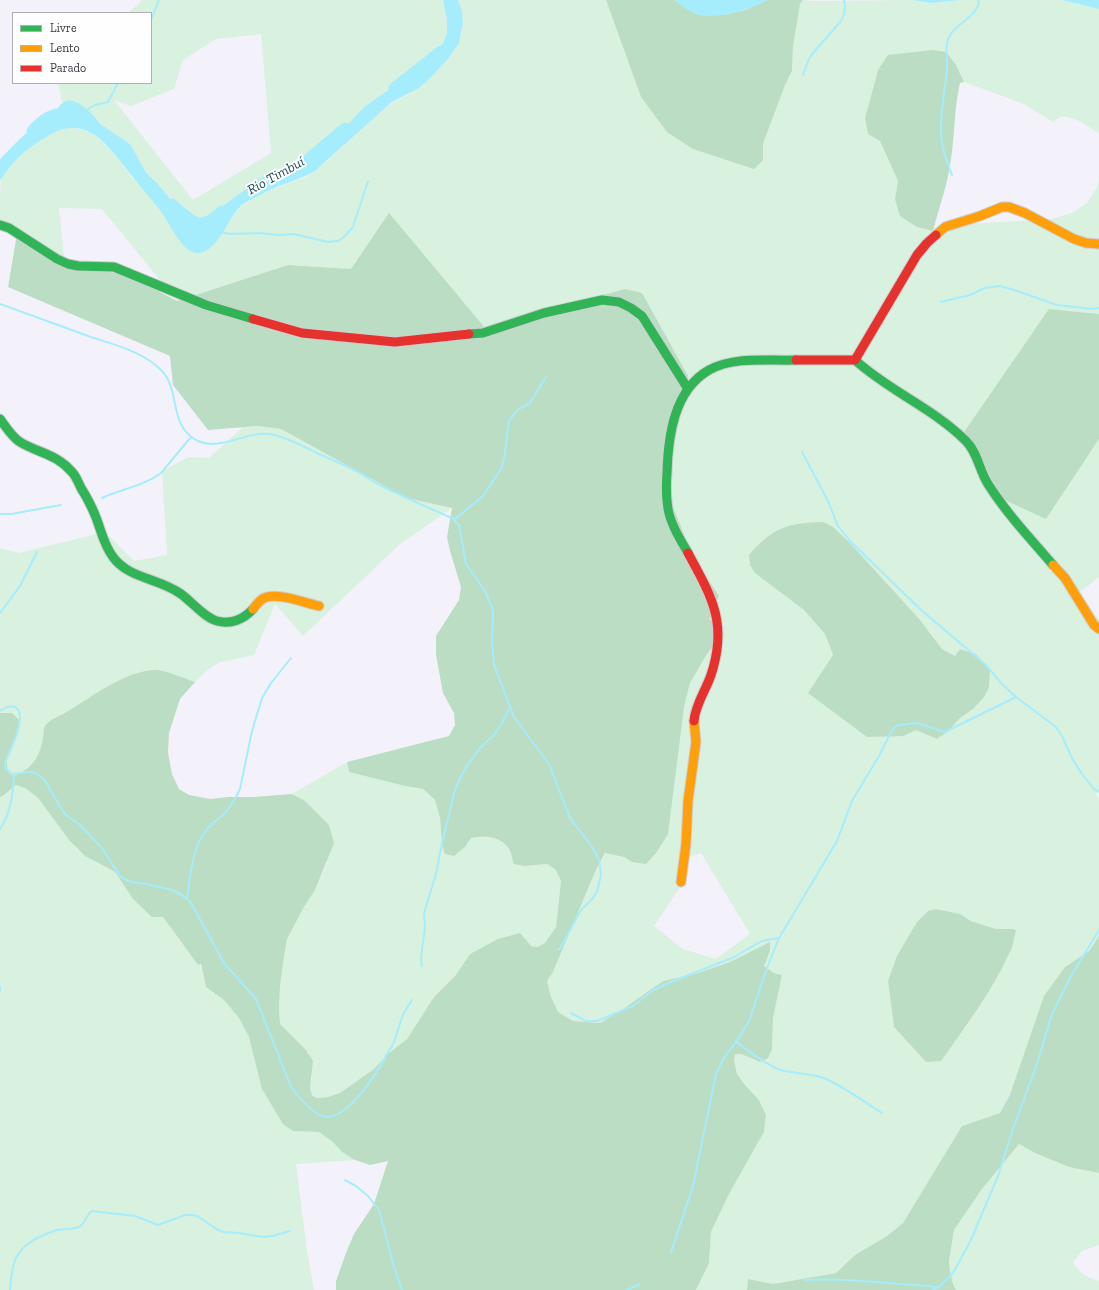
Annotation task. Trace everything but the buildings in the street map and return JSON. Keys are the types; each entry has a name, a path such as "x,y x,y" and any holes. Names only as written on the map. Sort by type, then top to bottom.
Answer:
{"street":[{"path":"855,360 917,255 927,242 945,227 980,216 1002,207 1009,207 1025,213 1074,239 1086,243 1099,244"},
{"path":"0,225 9,228 57,259 68,264 114,267 206,305 302,333 395,342 483,333 544,313 602,300 619,302 642,316 688,389"},
{"path":"681,882 687,838 688,801 696,742 694,719 717,654 719,632 713,602 674,528 668,510 666,493 667,464 670,433 678,407 688,389 698,378 710,370 734,361 855,360 869,373 886,385 937,416 966,441 978,459 987,482 1008,514 1065,578 1094,625 1099,629"},
{"path":"0,419 13,436 20,442 55,457 73,472 95,514 104,541 112,556 122,567 130,572 162,583 180,593 208,616 217,621 228,622 238,620 246,616 262,599 269,596 277,596 319,606"}],"green space":[{"path":"141,0 443,0 447,20 447,33 443,43 424,65 364,107 324,149 296,168 275,179 258,181 224,205 211,221 207,224 200,225 184,214 156,182 121,151 97,119 88,111 68,101 62,103 58,84 152,84 152,12 128,12 139,4","holes":["261,34 271,153 193,200 114,100 131,106 174,89 183,60 216,39"]},
{"path":"458,0 606,0 641,97 763,160 763,144 785,85 792,71 793,46 800,4 803,0 912,0 930,3 962,0 1061,0 1099,9 1099,134 1081,122 1071,118 1060,117 1053,122 1024,104 964,82 956,65 878,70 865,118 868,134 880,141 898,181 895,199 933,231 948,225 1052,219 1072,213 1087,203 1097,187 1099,179 1099,314 1049,309 1046,519 1099,439 1099,577 1080,592 1099,620 1099,790 1096,795 1099,799 1099,936 1089,951 1065,967 1010,1095 1000,1113 962,1126 903,1223 887,1236 855,1255 836,1273 773,1284 748,1279 747,1290 696,1290 709,1263 711,1232 729,1194 764,1132 766,1115 759,1100 737,1074 734,1060 735,1054 741,1054 760,1062 772,1049 773,1018 782,975 774,973 764,966 770,951 770,943 730,962 695,974 663,981 600,1023 573,1021 557,1012 547,981 553,972 595,872 606,853 624,857 632,862 684,707 690,683 707,654 724,632 717,623 709,619 693,557 672,504 672,438 485,328 351,269 288,265 177,301 102,209 59,208 65,267 17,234 0,229 1,180 7,169 31,146 56,131 69,128 89,132 98,137 105,144 190,250 212,247 236,212 244,204 273,189 306,177 315,171 390,105 415,90 426,81 445,62 457,47 463,21","holes":["756,573 920,620 942,649 955,656 960,649 976,654 990,669 973,709 960,718 949,731 937,739 916,730 903,735 833,655 825,634 804,610","701,853 750,934 716,959 683,949 654,926 683,883 682,860","928,911 960,914 971,921 996,929 1011,929 1010,953 994,984 966,1027 926,1062 894,1027 888,981 917,922"]},
{"path":"606,0 675,0 687,9 699,15 723,15 745,10 767,0 803,0 800,4 793,46 792,71 785,85 763,144 763,160 754,169 693,149 667,132 641,97"},
{"path":"933,50 946,52 956,65 964,82 960,83 950,168 933,231 917,227 900,216 895,199 898,181 880,141 868,134 865,118 878,70 888,55"},
{"path":"389,213 485,328 625,289 642,293 688,376 672,438 672,504 693,557 719,596 709,619 717,623 724,632 707,654 690,683 684,707 668,834 656,853 646,864 632,862 624,857 605,853 595,872 553,972 547,981 551,997 558,1012 573,1021 600,1023 663,981 695,974 730,962 770,942 770,951 764,966 774,973 782,975 773,1018 772,1049 768,1058 760,1062 741,1054 735,1054 734,1060 737,1074 759,1100 766,1115 764,1132 729,1194 711,1232 709,1263 696,1290 336,1290 336,1281 346,1253 354,1234 374,1204 388,1161 370,1165 355,1160 342,1152 333,1142 319,1132 293,1131 283,1124 262,1089 249,1037 239,1018 224,1000 206,987 201,964 198,965 163,917 152,917 133,899 115,872 85,856 70,841 38,798 25,788 16,785 0,797 0,713 12,713 19,720 13,744 6,758 8,772 13,776 25,770 34,761 40,751 44,728 47,723 111,684 135,674 158,670 195,682 180,699 169,733 168,753 172,774 179,789 189,795 210,799 292,794 305,801 329,825 334,843 315,890 287,939 280,986 279,1009 280,1024 306,1050 313,1061 310,1087 312,1096 318,1098 328,1097 340,1093 374,1069 389,1053 407,1039 434,997 455,976 470,954 498,939 520,933 531,946 537,947 545,943 556,927 561,881 555,869 547,864 524,866 514,864 510,851 501,841 487,837 471,838 465,847 454,856 445,854 442,845 440,818 435,800 423,789 349,772 347,762 449,736 455,725 454,713 443,693 436,655 436,636 459,600 461,587 447,537 452,508 406,498 281,429 257,426 208,430 173,385 170,356 8,287 17,234 65,267 126,274 177,301 288,265 351,269"},
{"path":"1049,309 1099,314 1099,439 1046,519 998,497 962,435"},
{"path":"257,426 281,429 406,498 452,508 400,544 303,636 275,604 254,655 220,662 206,671 195,682 158,670 135,674 111,684 47,723 44,727 40,751 34,761 25,770 13,776 8,772 6,758 13,744 2,712 0,713 0,548 19,553 105,532 134,561 167,555 162,471 189,457 209,458 243,427"},
{"path":"824,522 833,527 850,543 920,620 942,649 955,656 960,649 976,654 990,669 989,687 984,697 973,709 960,718 949,731 937,739 916,730 903,736 867,737 808,693 833,655 825,634 804,610 755,573 750,565 749,555 766,538 782,528 791,525"},
{"path":"347,762 349,772 423,789 435,800 440,818 442,845 465,847 471,838 487,837 497,839 509,849 514,864 524,866 547,864 555,869 561,881 556,927 545,943 537,947 531,946 479,950 470,954 455,976 434,997 407,1039 389,1053 374,1069 340,1093 328,1097 318,1098 312,1097 310,1087 312,1077 280,1024 280,986 287,939 315,890 327,863 315,812 305,801 292,794"},
{"path":"16,785 25,788 38,798 77,849 93,861 115,872 133,899 163,917 198,965 200,964 206,987 224,1000 239,1018 249,1037 262,1089 293,1131 319,1132 333,1142 342,1152 355,1160 296,1164 307,1251 314,1290 0,1290 0,797"},
{"path":"935,909 960,914 971,921 996,929 1016,930 1010,951 1002,968 978,1009 941,1061 926,1062 894,1027 888,981 897,956 917,922 928,911"},
{"path":"1099,936 1099,1173 1069,1167 1035,1153 1019,1144 982,1189 954,1230 949,1261 953,1284 956,1290 747,1290 748,1279 773,1284 836,1273 855,1255 887,1236 903,1223 962,1126 1000,1113 1010,1095 1044,996 1065,967 1089,951"},
{"path":"1019,1144 1035,1153 1069,1167 1099,1173 1099,1245 1082,1251 1073,1262 1084,1274 1099,1281 1099,1290 956,1290 953,1284 949,1261 954,1230 982,1189"}],"water":[{"path":"443,0 458,0 462,11 463,24 459,43 448,59 419,88 392,102 315,171 304,177 274,188 243,204 235,213 222,235 205,251 198,253 193,252 182,244 164,216 111,150 104,142 86,131 75,128 59,130 52,134 20,156 0,181 0,160 2,157 33,127 51,116 63,102 73,101 89,111 121,150 157,183 187,217 200,225 207,224 224,205 250,186 258,181 275,179 296,168 324,149 364,107 424,65 443,43 447,33 447,20"},
{"path":"675,0 767,0 734,13 707,16 692,12"},
{"path":"912,0 962,0 930,3"},
{"path":"1061,0 1099,0 1099,9"}],"waterway":[{"path":"152,18 159,0"},
{"path":"803,75 808,61 813,53 841,21 845,11 844,0"},
{"path":"952,175 946,160 941,139 942,109 947,70 946,48 952,32 973,13 979,3 978,0"},
{"name":"Rio Timbuí","path":"394,88 441,51"},
{"path":"85,111 95,105 108,102 117,84"},
{"name":"Rio Timbuí","path":"32,131 48,117 68,112"},
{"name":"Rio Timbuí","path":"260,184 279,178 300,166 345,128"},
{"name":"Rio Timbuí","path":"101,131 126,148 141,175"},
{"path":"219,232 230,234 294,234 328,242 338,241 343,238 353,227 368,181"},
{"name":"Rio Timbuí","path":"172,204 190,219 202,223 208,222 222,211"},
{"path":"941,302 970,295 985,288 1000,286 1057,305 1091,309 1099,308"},
{"path":"0,304 119,346 138,354 155,364 168,379 178,418 182,427 189,435 198,441 207,444 216,444 255,435 275,435 297,443 345,465 372,481 452,518 459,525 466,564 485,591 491,605 493,612 492,642 494,665 514,717 549,764 570,818 593,848 599,859 601,875 597,892 581,910 559,950"},
{"path":"454,520 483,496 501,469 504,459 509,421 517,410 530,403 546,377"},
{"path":"102,498 140,484 161,473 191,437"},
{"path":"802,452 828,501 838,526 850,541 920,609 986,665 1001,683 1016,697 1056,727 1082,774 1094,789 1099,792"},
{"path":"0,514 11,514 61,505"},
{"path":"0,613 20,586 37,552"},
{"path":"187,898 192,864 197,847 205,832 225,813 240,789 252,731 262,698 271,683 291,658"},
{"path":"671,1252 693,1186 716,1074 724,1058 749,1021 779,938 837,841 852,801 879,756 891,732 899,725 917,723 945,732 1016,697"},
{"path":"0,711 13,706 19,711 20,717 17,734 5,763 5,768 14,778 9,811 0,829"},
{"path":"422,966 421,958 425,927 424,913 436,874 455,790 468,764 481,747 493,736 501,725 510,707"},
{"path":"12,774 30,772 35,773 44,779 62,810 66,815 79,824 102,848 120,876 124,879 172,890 182,895 191,903 224,963 256,999 291,1087 305,1103 318,1114 322,1116 332,1116 343,1111 364,1090 373,1078 393,1044 403,1015 412,1000"},
{"path":"933,1290 939,1287 953,1273 971,1240 998,1176 1014,1126 1037,1064 1052,1014 1071,976 1099,930"},
{"path":"571,1013 586,1021 597,1021 633,1006 652,991 666,984 732,958 762,941 779,938"},
{"path":"736,1042 775,1068 824,1078 882,1113"},
{"path":"345,1180 356,1186 368,1196 379,1210 394,1267 402,1290"},
{"path":"10,1290 13,1266 18,1254 23,1248 37,1238 49,1233 60,1229 79,1227 92,1211 135,1216 158,1225 185,1215 192,1215 197,1216 218,1230 224,1232 263,1237 290,1231"},
{"path":"806,1280 856,1281 939,1287"},
{"path":"627,1290 640,1284"}],"traffic: fast":[{"path":"0,225 9,228 57,259 68,264 78,266 114,267 206,305 253,319"},
{"path":"469,334 483,333 544,313 602,300 619,302 642,316 688,389"},
{"path":"688,553 671,521 667,496 669,444 675,415 688,389 697,379 709,370 729,363 751,360 796,360"},
{"path":"855,360 882,381 940,419 966,441 976,456 985,479 995,495 1019,526 1053,565"},
{"path":"0,419 17,440 27,446 54,457 66,466 76,477 92,508 107,547 113,557 127,570 181,594 208,617 217,621 232,622 246,616 253,609"}],"traffic: slow":[{"path":"936,235 945,227 980,216 1002,207 1009,207 1025,213 1074,239 1086,243 1099,244"},
{"path":"1053,565 1065,578 1094,625 1099,629"},
{"path":"253,609 261,600 270,596 283,597 319,606"},
{"path":"681,882 686,844 688,801 696,742 694,721"}],"traffic: jam":[{"path":"796,360 855,360 917,255 936,235"},
{"path":"253,319 302,333 395,342 469,334"},
{"path":"688,553 710,597 718,626 716,657 709,681 698,703 694,721"}]}
